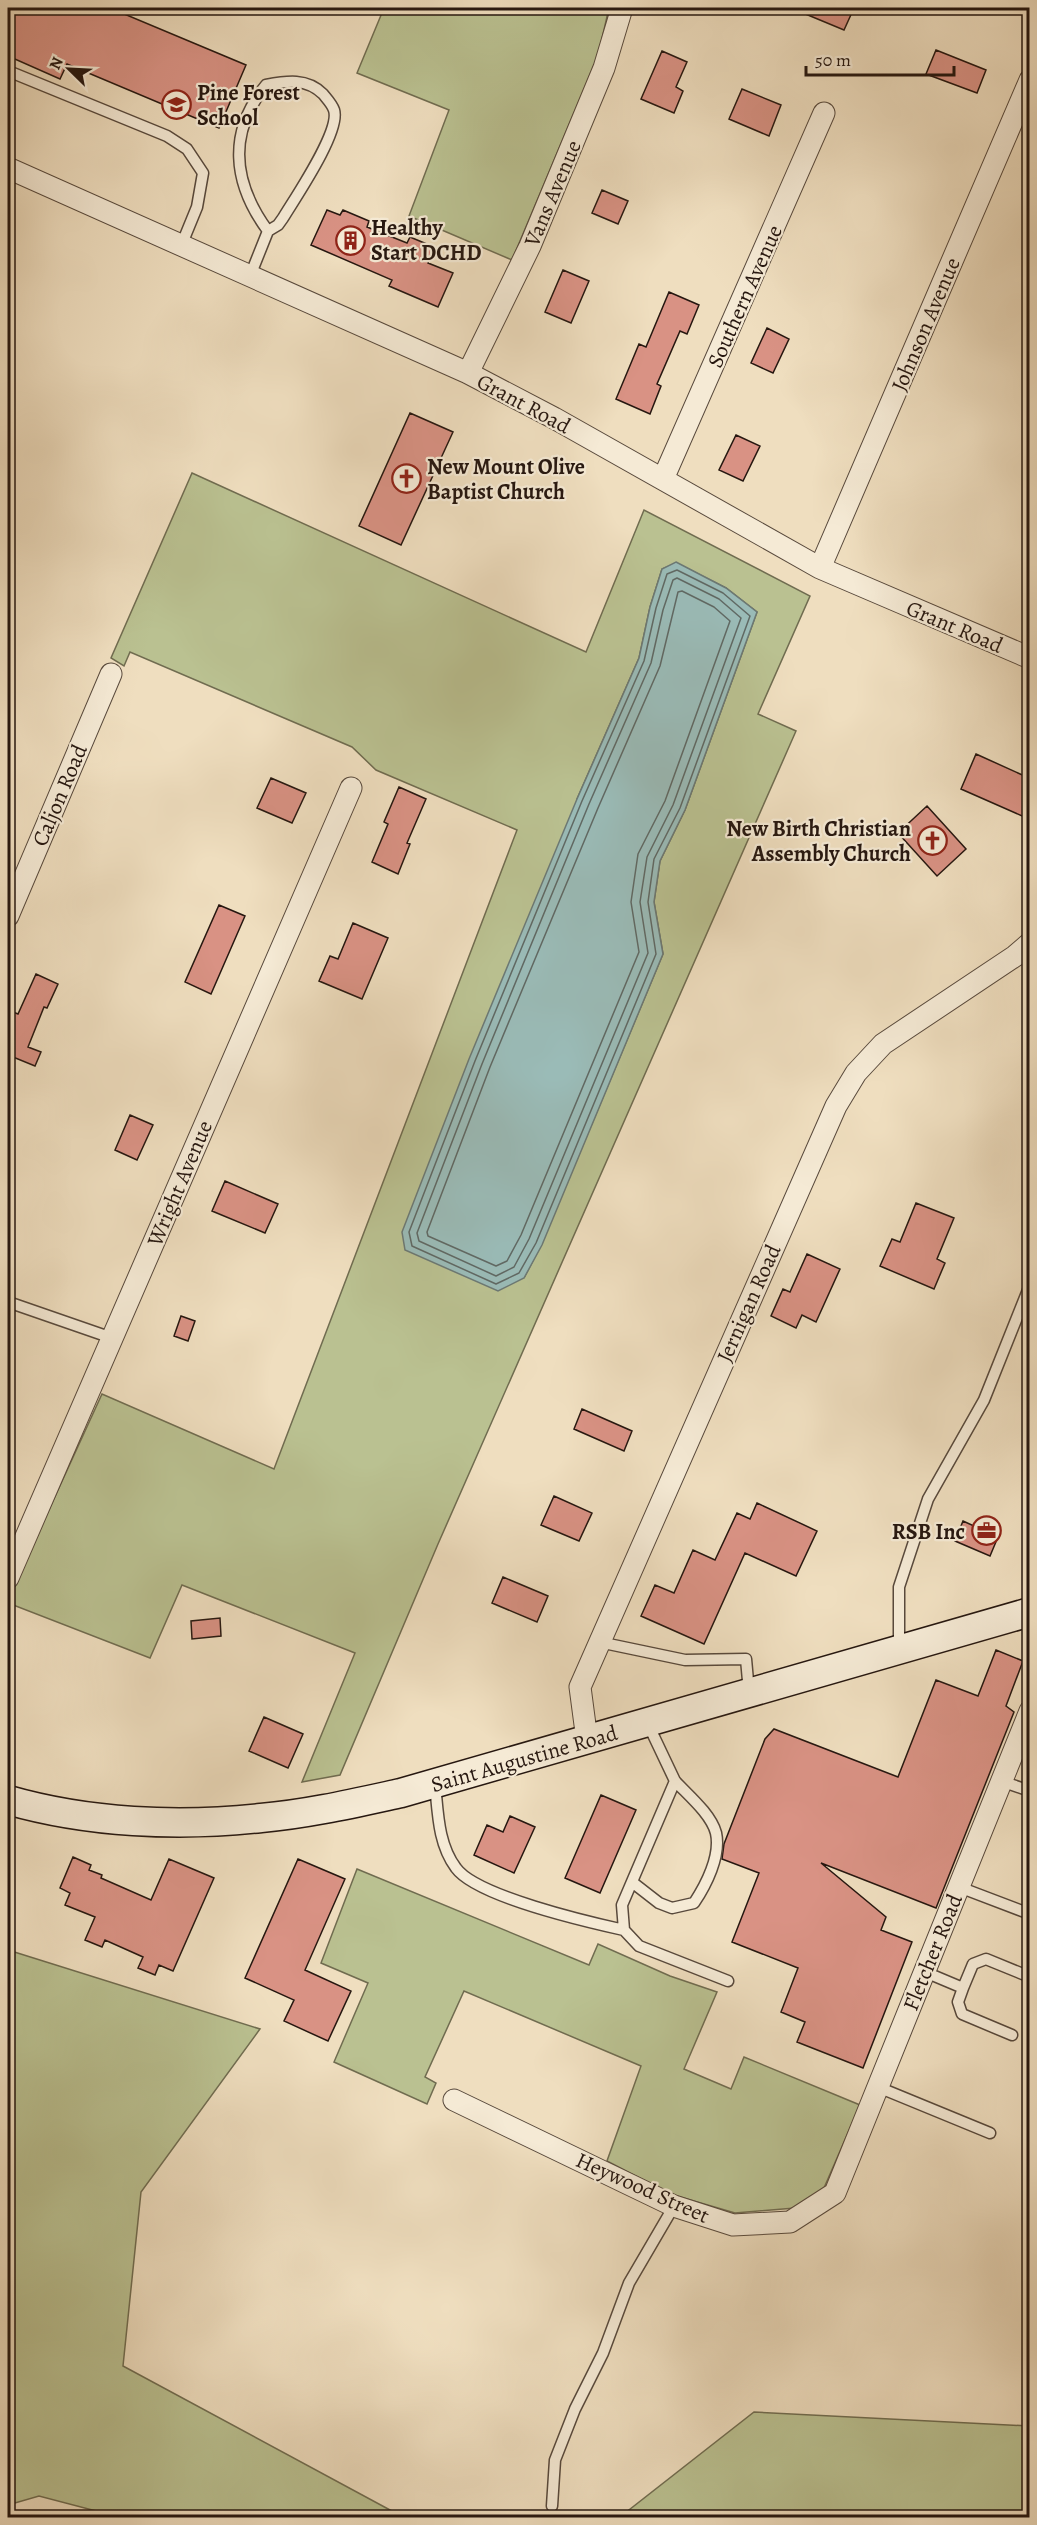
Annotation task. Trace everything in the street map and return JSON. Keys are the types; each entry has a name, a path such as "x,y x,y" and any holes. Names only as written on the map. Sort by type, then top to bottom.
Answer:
{"main road":[{"name":"Saint Augustine Road","path":"8,1800 59,1812 122,1820 200,1821 261,1818 335,1807 435,1784 1029,1612"}],"street":[{"name":"Vans Avenue","path":"468,373 530,246 604,68 622,8"},
{"name":"Johnson Avenue","path":"820,568 1029,80"},
{"name":"Southern Avenue","path":"663,479 824,113"},
{"name":"Grant Road","path":"8,168 468,373 820,568 1029,658"},
{"name":"Caljon Road","path":"8,916 111,674"},
{"name":"Wright Avenue","path":"8,1578 351,788"},
{"name":"Jernigan Road","path":"586,1740 580,1687 836,1106 851,1081 883,1044 1015,956 1029,943"},
{"name":"Fletcher Road","path":"835,2193 1029,1711"},
{"name":"Heywood Street","path":"454,2100 674,2206 733,2225 790,2222 835,2193"}],"lane":[{"path":"8,71 167,136 187,149 203,173 198,207 181,246"},
{"path":"250,276 268,231 278,225 318,162 334,121 335,111 328,100 316,88 301,82 266,85 255,98 241,129 238,143 239,165 249,199 268,231"},
{"path":"899,1650 899,1587 928,1499 984,1400 1029,1285"},
{"path":"8,1302 112,1338"},
{"path":"599,1642 685,1660 746,1659 749,1693"},
{"path":"632,1882 659,1903 672,1908 694,1903 706,1885 714,1861 716,1833 706,1815 675,1781 647,1722"},
{"path":"624,1930 622,1905 675,1781"},
{"path":"1001,1781 1029,1791"},
{"path":"435,1784 442,1841 457,1869 478,1885 564,1916 624,1930 639,1946 728,1981"},
{"path":"958,1887 1029,1914"},
{"path":"1012,2035 962,2014 958,2002 973,1964 986,1959 1029,1977"},
{"path":"925,1972 963,1988"},
{"path":"878,2087 990,2133"},
{"path":"552,2506 555,2460 575,2409 603,2353 629,2283 674,2206"}],"green space":[{"path":"384,8 609,8 598,56 512,260 409,216 449,110 357,73"},
{"path":"192,473 586,652 644,510 810,596 758,714 796,731 438,1544 340,1775 302,1782 355,1653 182,1585 150,1658 8,1603 8,1599 102,1394 274,1469 517,830 376,770 352,747 130,652 124,666 111,658","holes":["676,563 726,588 757,612 685,810 660,861 654,902 663,954 541,1245 524,1278 577,799 639,658 650,607 662,569"]},
{"path":"357,1869 589,1965 598,1944 670,1976 717,1992 684,2069 731,2089 744,2057 860,2105 824,2188 795,2208 735,2213 670,2194 607,2161 641,2066 464,1991 425,2077 436,2083 427,2104 334,2062 368,1983 321,1963"},
{"path":"8,1950 260,2029 141,2192 123,2366 403,2517 119,2517 39,2496 8,2505"},
{"path":"754,2412 1029,2426 1029,2517 620,2517"}],"water":[{"path":"676,562 726,588 757,612 685,810 660,861 654,902 663,954 542,1245 524,1278 498,1291 405,1250 402,1232 469,1059 577,799 639,658 650,607 662,569"}],"building":[{"path":"8,8 110,8 246,65 219,128 67,64 60,79 8,56"},
{"path":"791,8 854,8 844,30"},
{"path":"936,50 986,70 977,93 926,74"},
{"path":"662,51 687,62 676,87 683,91 674,113 641,99"},
{"path":"742,89 781,105 769,136 729,119"},
{"path":"602,190 628,201 618,224 592,213"},
{"path":"327,210 340,215 343,210 369,221 367,227 407,243 410,237 434,247 428,263 453,273 438,307 389,286 392,280 311,245"},
{"path":"563,270 589,281 571,323 545,312"},
{"path":"669,292 699,305 687,334 680,331 657,384 661,386 650,414 616,399 639,344 646,347"},
{"path":"767,328 789,339 773,373 751,363"},
{"name":"New Mount Olive Baptist Church","path":"410,413 453,432 401,545 359,526"},
{"path":"736,435 760,446 743,481 719,470"},
{"path":"976,754 1029,778 1029,819 961,789"},
{"path":"271,778 306,793 292,823 257,808"},
{"path":"399,787 426,799 407,843 410,844 398,874 372,862 388,824 384,822"},
{"name":"New Birth Christian Assembly Church","path":"927,806 966,849 937,876 898,833"},
{"path":"219,905 245,916 211,994 185,982"},
{"path":"353,923 388,938 362,999 319,981 330,956 338,959"},
{"path":"36,974 58,984 47,1008 44,1007 28,1047 41,1052 35,1066 8,1055 8,1025 13,1012 18,1014"},
{"path":"130,1115 153,1125 137,1160 115,1150"},
{"path":"225,1181 278,1204 265,1233 212,1211"},
{"path":"916,1203 954,1218 937,1259 945,1263 934,1289 880,1266 892,1239 900,1242"},
{"path":"807,1254 840,1269 816,1322 802,1315 796,1328 771,1316 783,1289 790,1292"},
{"path":"181,1316 195,1321 188,1341 174,1336"},
{"path":"582,1409 632,1431 624,1451 574,1429"},
{"path":"554,1496 592,1513 579,1541 541,1525"},
{"path":"757,1503 817,1531 796,1576 745,1553 704,1644 641,1616 655,1585 674,1593 693,1550 715,1560 737,1513 750,1519"},
{"path":"963,1521 998,1537 990,1556 955,1541"},
{"path":"503,1577 548,1596 537,1622 492,1603"},
{"path":"220,1618 221,1636 192,1639 191,1621"},
{"path":"996,1650 1023,1661 1006,1706 1014,1712 936,1908 821,1863 886,1917 881,1930 912,1942 863,2068 797,2042 805,2022 781,2012 798,1968 732,1942 759,1873 722,1859 724,1844 765,1739 774,1729 898,1777 936,1680 978,1696"},
{"path":"264,1717 303,1734 288,1768 249,1751"},
{"path":"601,1795 636,1810 600,1893 565,1878"},
{"path":"510,1816 535,1827 514,1873 474,1855 487,1825 503,1832"},
{"path":"73,1857 91,1865 89,1870 102,1875 101,1878 151,1900 169,1859 214,1878 173,1971 159,1965 155,1975 138,1968 143,1957 105,1940 102,1947 85,1940 95,1917 65,1905 70,1893 60,1888"},
{"path":"298,1859 345,1879 305,1970 351,1991 328,2041 284,2021 294,2000 245,1978"}],"place":[{"name":"Pine Forest School","path":"176,105"},
{"name":"Healthy Start DCHD","path":"350,240"},
{"name":"New Mount Olive Baptist Church","path":"406,479"},
{"name":"New Birth Christian Assembly Church","path":"932,841"},
{"name":"RSB Inc","path":"986,1531"}]}
